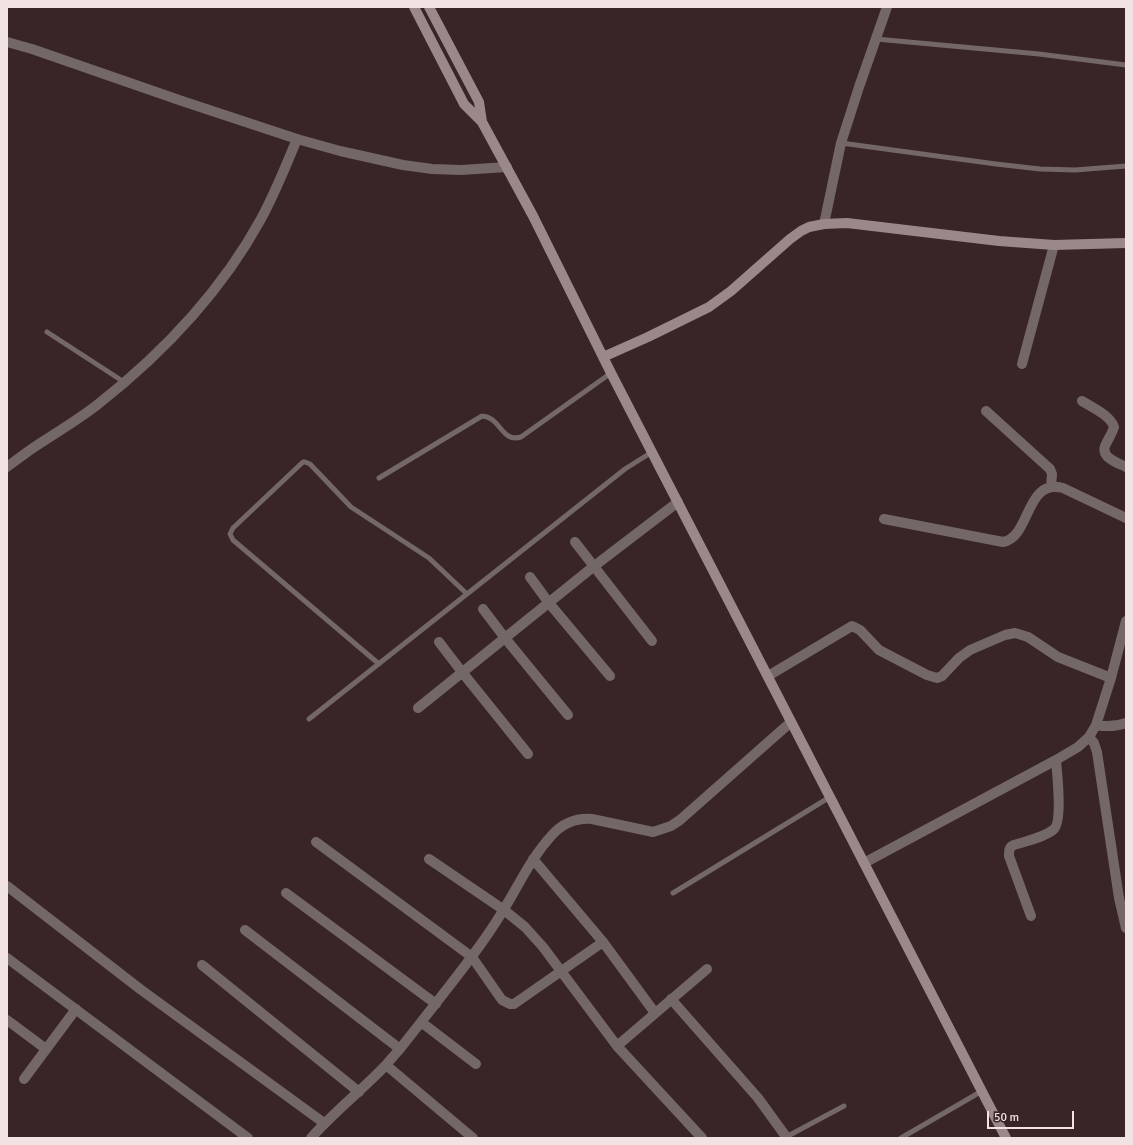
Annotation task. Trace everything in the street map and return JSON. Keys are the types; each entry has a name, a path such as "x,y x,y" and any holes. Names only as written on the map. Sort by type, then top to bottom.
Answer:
{"main road":[{"path":"414,7 464,104 482,122 533,216 611,373 678,502 772,674 791,722 1006,1138"},
{"path":"429,7 479,102 482,122"},
{"path":"603,357 648,337 709,306 731,291 790,238 809,227 824,224 847,223 999,241 1054,245 1126,243"}],"street":[{"path":"824,224 841,143 887,7"},
{"path":"7,42 32,49 297,139 340,151 403,166 432,169 461,170 507,167"},
{"path":"7,467 98,405 156,354 186,324 218,284 261,219 277,187 297,139"},
{"path":"1022,364 1054,245"},
{"path":"1082,401 1109,419 1112,423 1114,427 1105,446 1105,454 1107,457 1126,467"},
{"path":"986,411 1050,470 1052,474 1051,487"},
{"path":"884,519 1003,542 1009,541 1017,533 1038,495 1045,489 1051,487 1063,488 1126,518"},
{"path":"418,708 593,567 678,502"},
{"path":"575,542 652,641"},
{"path":"530,577 549,603 610,676"},
{"path":"483,609 568,715"},
{"path":"864,863 1056,760 1078,747 1089,737 1096,725 1111,678 1126,621"},
{"path":"772,674 852,626 860,630 879,650 927,675 937,678 942,676 959,658 970,650 1005,635 1015,633 1028,637 1058,657 1111,678"},
{"path":"440,642 462,672 528,754"},
{"path":"311,1138 324,1123 359,1092 386,1065 436,1004 472,957 504,910 533,859 553,834 577,819 592,819 653,832 671,826 680,820 791,722"},
{"path":"1096,725 1107,727 1118,726 1126,723"},
{"path":"1089,737 1094,743 1097,752 1119,898 1126,928"},
{"path":"1031,916 1009,856 1009,850 1014,844 1047,834 1054,830 1057,826 1058,791 1056,760"},
{"path":"316,842 472,957 502,1000 510,1004 514,1004 562,972 603,942"},
{"path":"429,859 504,910 525,927 543,947 617,1046 702,1138"},
{"path":"533,859 603,942 655,1013"},
{"path":"7,886 140,990 324,1123"},
{"path":"286,893 436,1004"},
{"path":"245,930 400,1049"},
{"path":"7,958 248,1138"},
{"path":"202,965 359,1092"},
{"path":"617,1046 707,969"},
{"path":"671,999 758,1098 786,1138"},
{"path":"24,1079 76,1009"},
{"path":"7,1020 46,1049"},
{"path":"421,1022 476,1064"},
{"path":"386,1065 473,1138"}],"lane":[{"path":"876,39 1039,54 1126,65"},
{"path":"841,143 1040,169 1075,170 1126,166"},
{"path":"47,332 124,382"},
{"path":"379,478 482,416 491,418 510,438 515,439 521,437 611,373"},
{"path":"309,719 625,469 652,452"},
{"path":"379,664 233,540 230,534 233,528 302,462 310,464 350,507 429,558 467,594"},
{"path":"674,893 830,798"},
{"path":"901,1138 982,1091"},
{"path":"786,1138 844,1106"}]}
